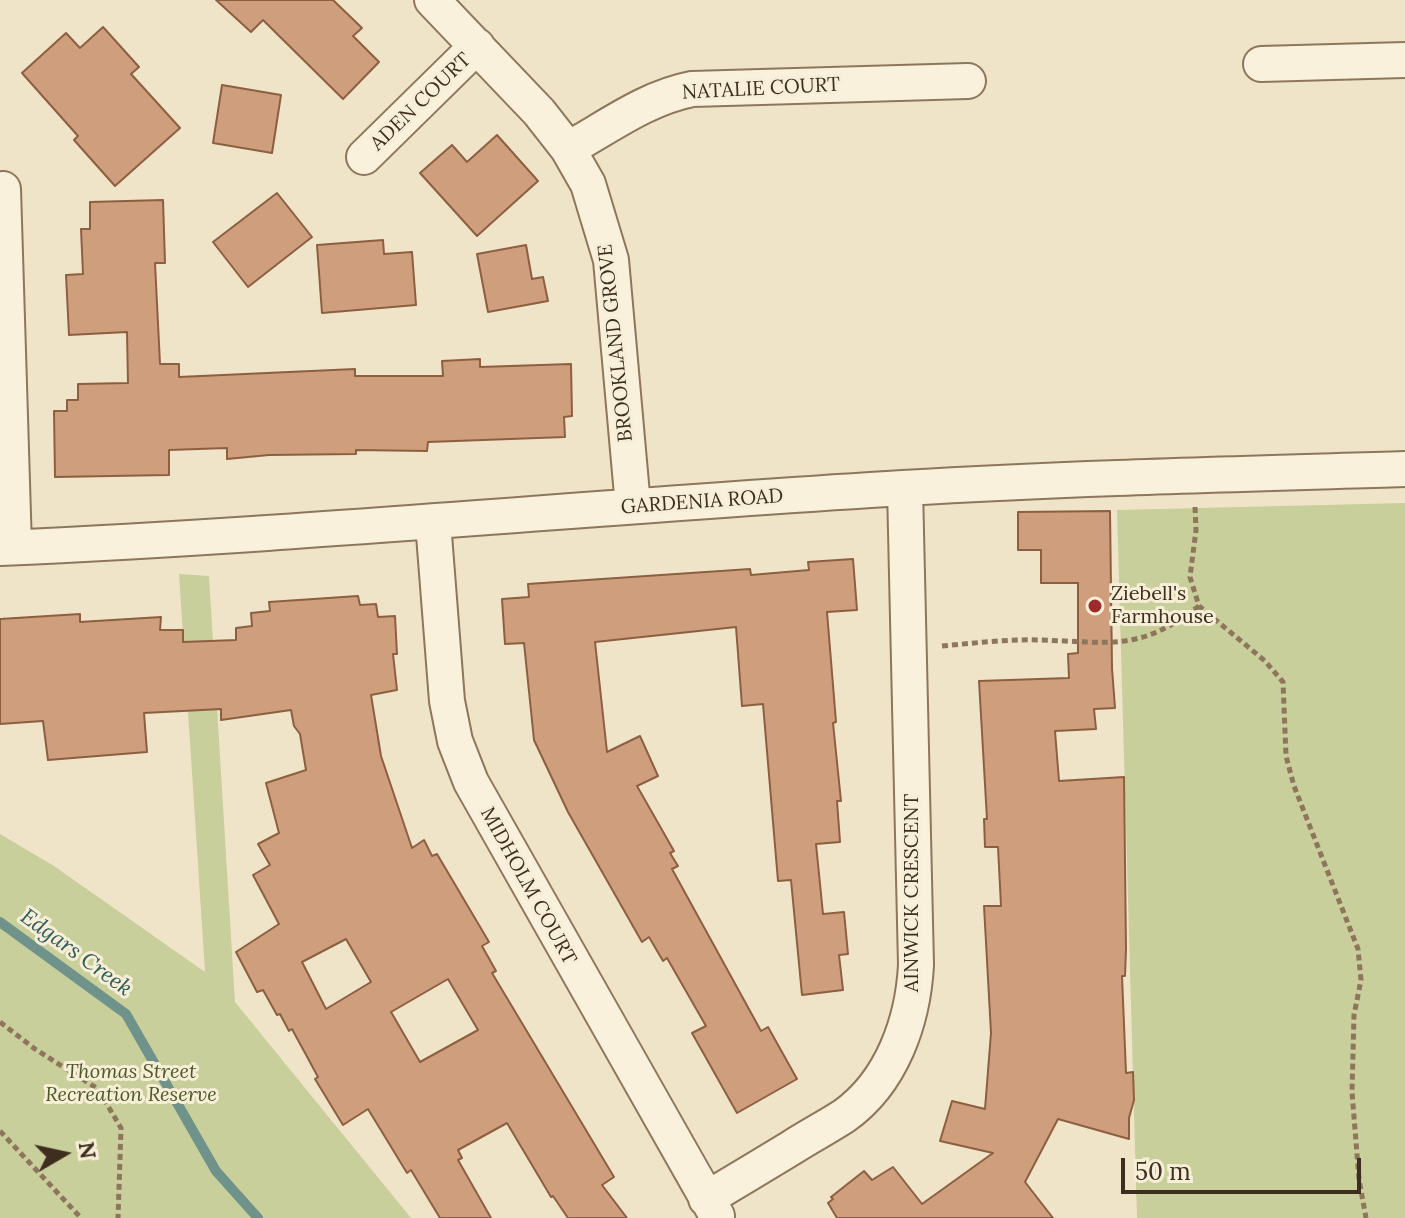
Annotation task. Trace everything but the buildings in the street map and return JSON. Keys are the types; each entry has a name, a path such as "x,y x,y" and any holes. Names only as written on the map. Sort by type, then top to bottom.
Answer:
{"street":[{"name":"BROOKLAND GROVE","path":"432,0 539,112 568,149 588,184 611,260 633,506"},
{"name":"ADEN COURT","path":"364,157 477,46"},
{"path":"1261,64 1405,60"},
{"name":"NATALIE COURT","path":"568,149 646,104 669,93 692,89 968,81"},
{"path":"3,189 7,548"},
{"name":"GARDENIA ROAD","path":"7,548 433,522 905,488 1405,469"},
{"name":"AINWICK CRESCENT","path":"712,1208 846,1114 873,1087 894,1058 907,1023 914,994 916,965 905,488"},
{"name":"MIDHOLM COURT","path":"433,522 447,701 455,741 471,782 712,1208"}],"path":[{"path":"1195,475 1196,530 1190,577 1199,606 1265,661 1283,682 1286,756 1294,786 1358,949 1361,980 1354,1015 1352,1092 1359,1179 1366,1218"},
{"path":"939,647 994,641 1128,642 1174,626 1199,606"},
{"path":"0,1022 35,1049 98,1089 121,1128 118,1218"},
{"path":"0,1131 81,1218"}],"green space":[{"path":"1405,503 1405,1218 1137,1218 1117,510"},
{"name":"Thomas Street Recreation Reserve","path":"179,574 209,576 235,1002 411,1218 0,1218 0,834 54,866 205,972"}],"waterway":[{"name":"Edgars Creek","path":"0,922 126,1014 216,1171 258,1218"}],"place":[{"name":"Ziebell's Farmhouse","path":"1095,606"}]}
